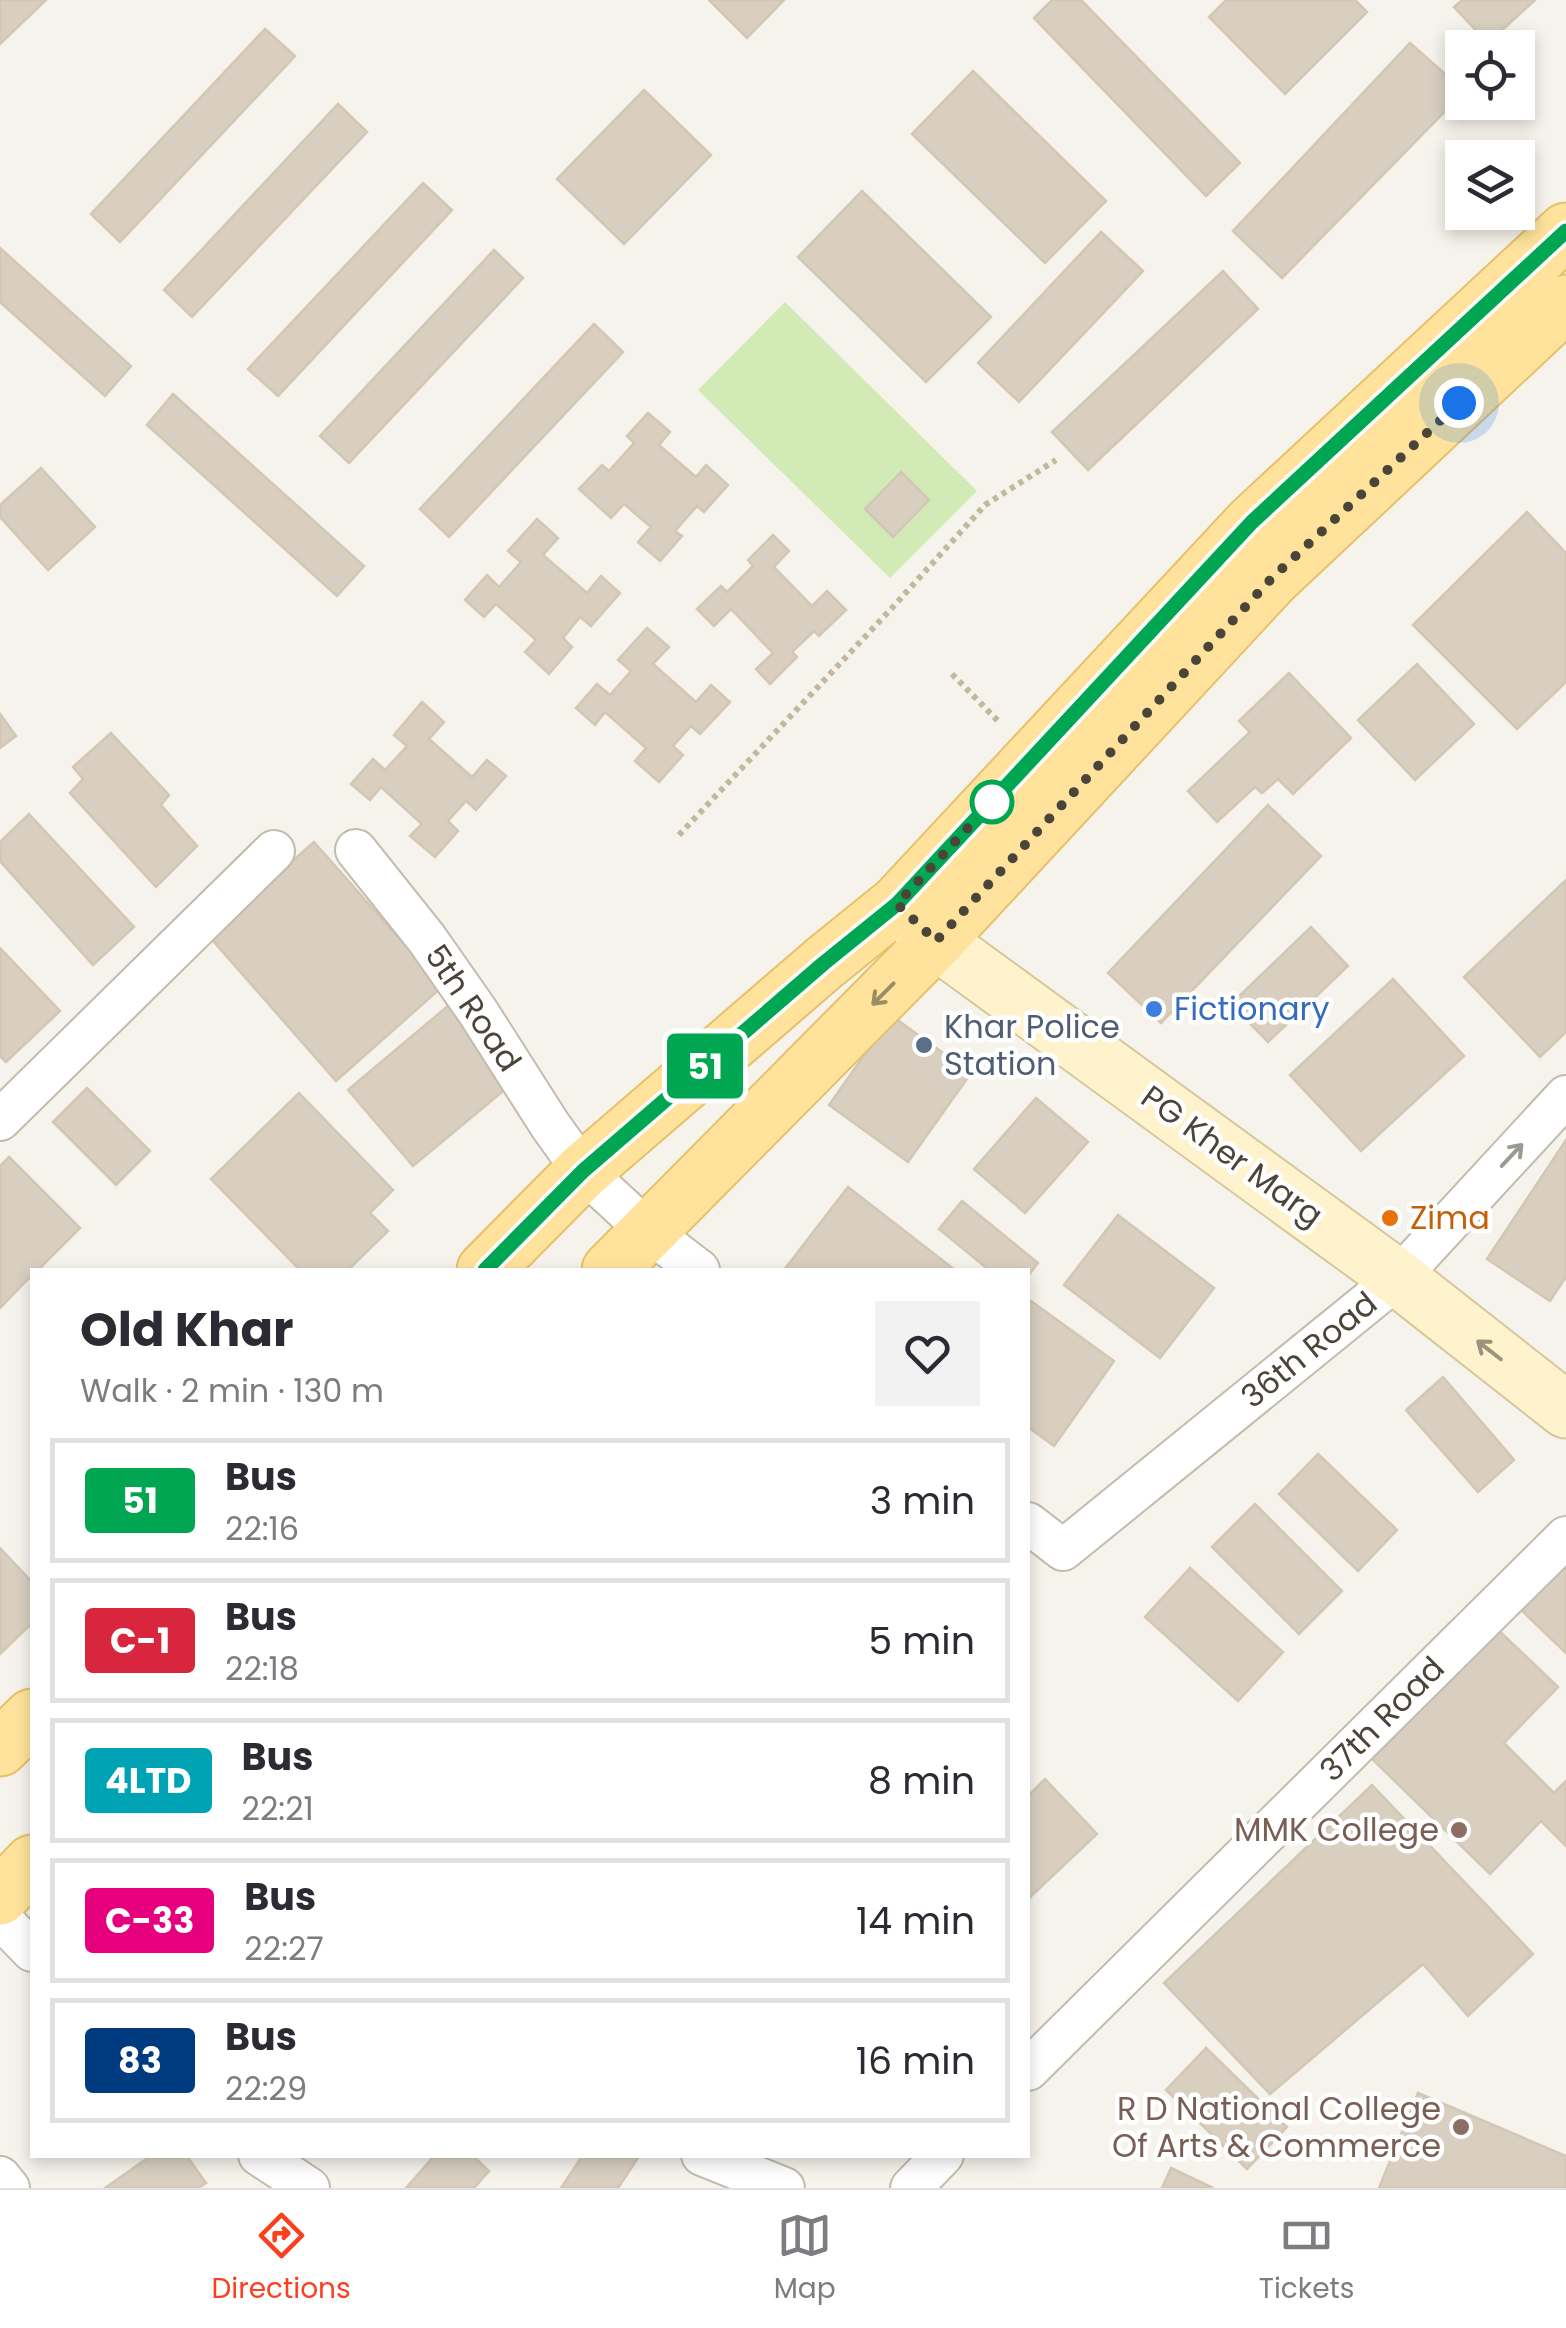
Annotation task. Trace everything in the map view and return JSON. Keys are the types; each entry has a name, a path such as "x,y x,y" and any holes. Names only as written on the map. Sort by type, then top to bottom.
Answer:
{"main road":[{"path":"487,1268 583,1171 897,904 1252,522 1566,231"},
{"path":"612,1268 936,941 1272,578 1566,303"},
{"path":"0,1748 30,1719"},
{"path":"0,1897 30,1865"}],"street":[{"name":"5th Road","path":"356,850 428,939 583,1171 648,1231"},
{"path":"0,1120 274,851"},
{"name":"PG Kher Marg","path":"897,904 936,941 1398,1278 1566,1410"},
{"name":"36th Road","path":"1030,1525 1063,1550 1398,1278 1566,1096"},
{"path":"648,1231 696,1268"},
{"name":"37th Road","path":"1030,2068 1566,1537"},
{"path":"0,1918 30,1949"},
{"path":"264,2158 309,2188"},
{"path":"709,2158 784,2188"},
{"path":"911,2188 940,2158"},
{"path":"0,2177 9,2188"}],"path":[{"path":"679,835 985,505 1056,460"},
{"path":"952,674 1033,758"}],"green space":[{"path":"785,302 977,491 890,578 698,390"}],"building":[{"path":"0,0 46,0 0,44"},
{"path":"709,0 784,0 747,38"},
{"path":"1052,0 1081,0 1240,163 1206,196 1034,18"},
{"path":"1226,0 1355,0 1367,12 1285,94 1209,17"},
{"path":"1462,0 1535,0 1502,30 1476,30 1454,7"},
{"path":"265,29 295,56 120,242 91,214"},
{"path":"1410,43 1445,74 1445,111 1282,278 1233,231"},
{"path":"973,71 1106,201 1045,263 912,134"},
{"path":"644,90 711,155 624,244 557,179"},
{"path":"338,104 367,132 192,317 164,290"},
{"path":"423,183 452,210 278,396 248,369"},
{"path":"862,191 991,317 926,382 798,257"},
{"path":"1101,232 1143,271 1019,402 978,363"},
{"path":"0,248 131,366 105,396 0,302"},
{"path":"494,250 523,278 349,463 320,436"},
{"path":"1223,271 1258,309 1088,470 1052,432"},
{"path":"594,324 623,352 449,537 420,509"},
{"path":"173,394 364,566 337,596 147,425"},
{"path":"648,413 670,432 659,445 696,477 706,465 728,485 704,512 697,506 675,531 682,536 660,561 638,542 651,527 624,504 611,518 579,489 602,465 609,471 634,443 627,436"},
{"path":"41,468 95,527 48,570 0,517 0,505"},
{"path":"901,472 929,500 893,537 865,509"},
{"path":"1527,512 1566,553 1566,682 1517,729 1413,625"},
{"path":"537,519 558,538 543,555 587,593 601,576 620,593 591,626 580,617 563,638 572,647 549,674 525,652 536,640 496,604 484,617 465,600 487,575 499,587 521,562 508,551"},
{"path":"773,535 789,551 774,567 812,606 827,591 846,610 819,636 814,631 792,652 797,657 770,684 756,669 773,653 731,609 714,626 697,609 721,586 727,592 753,566 748,560"},
{"path":"647,628 669,647 653,664 696,702 711,685 730,702 700,734 691,726 673,746 683,755 659,782 635,761 646,748 605,712 595,725 576,708 597,684 610,695 631,671 618,660"},
{"path":"1417,664 1474,724 1415,780 1358,720"},
{"path":"1289,673 1351,738 1293,794 1278,779 1262,793 1255,787 1217,822 1188,791 1250,732 1239,721"},
{"path":"422,702 444,722 429,739 472,777 487,760 506,776 476,810 466,801 448,821 458,831 435,857 410,836 422,824 381,787 370,800 351,784 373,759 385,770 407,746 394,735"},
{"path":"0,714 16,736 0,748"},
{"path":"111,733 169,795 161,805 197,846 156,887 70,793 83,779 73,767"},
{"path":"1268,805 1321,856 1161,1023 1108,973"},
{"path":"29,814 134,927 93,965 0,861 0,842"},
{"path":"314,842 442,987 336,1081 208,935"},
{"path":"1566,880 1566,1032 1540,1057 1464,977"},
{"path":"1311,927 1348,966 1268,1042 1231,1004"},
{"path":"0,948 60,1011 6,1062 0,1056"},
{"path":"1393,979 1464,1056 1361,1151 1290,1075"},
{"path":"449,1005 514,1082 413,1166 348,1090"},
{"path":"892,1016 971,1073 908,1162 829,1105"},
{"path":"87,1088 150,1151 116,1185 53,1122"},
{"path":"299,1093 393,1190 370,1213 388,1231 350,1268 298,1268 211,1179"},
{"path":"1036,1098 1088,1142 1025,1213 974,1169"},
{"path":"1566,1140 1566,1277 1550,1301 1487,1259"},
{"path":"9,1157 80,1228 40,1268 30,1268 30,1277 0,1308 0,1166"},
{"path":"848,1187 952,1268 786,1268"},
{"path":"962,1201 1038,1263 1030,1273 1030,1268 987,1268 939,1229"},
{"path":"1118,1215 1214,1288 1160,1358 1064,1285"},
{"path":"1030,1300 1114,1361 1054,1446 1030,1428"},
{"path":"1443,1377 1514,1460 1478,1492 1406,1410"},
{"path":"1318,1454 1397,1530 1358,1571 1279,1494"},
{"path":"1255,1504 1342,1591 1299,1634 1212,1547"},
{"path":"0,1548 30,1580 30,1625 0,1654"},
{"path":"1566,1554 1566,1653 1516,1605"},
{"path":"1190,1568 1283,1652 1238,1701 1145,1617"},
{"path":"1493,1625 1558,1687 1504,1743 1554,1793 1566,1781 1566,1846 1541,1821 1490,1874 1367,1754"},
{"path":"1045,1779 1097,1834 1030,1897 1030,1794"},
{"path":"1372,1785 1533,1954 1468,2016 1423,1964 1270,2094 1164,1983"},
{"path":"1206,2048 1287,2127 1247,2169 1166,2090"},
{"path":"1418,2093 1566,2156 1566,2188 1379,2188"},
{"path":"148,2158 188,2158 206,2183 198,2188 105,2188"},
{"path":"432,2158 475,2158 489,2171 474,2188 406,2188"},
{"path":"581,2158 638,2158 618,2188 561,2188"},
{"path":"1171,2168 1213,2188 1162,2188"}],"bus line":[{"name":"51","path":"487,1268 583,1171 897,904 1252,522 1566,231"}],"place":[{"name":"Fictionary","path":"1154,1009"},
{"name":"Khar Police Station","path":"924,1045"},
{"name":"Zima","path":"1390,1218"},
{"name":"MMK College","path":"1459,1830"},
{"name":"R D National College Of Arts & Commerce","path":"1461,2127"}],"route":[{"path":"992,802 897,904 936,941 1272,578 1459,403"}]}
